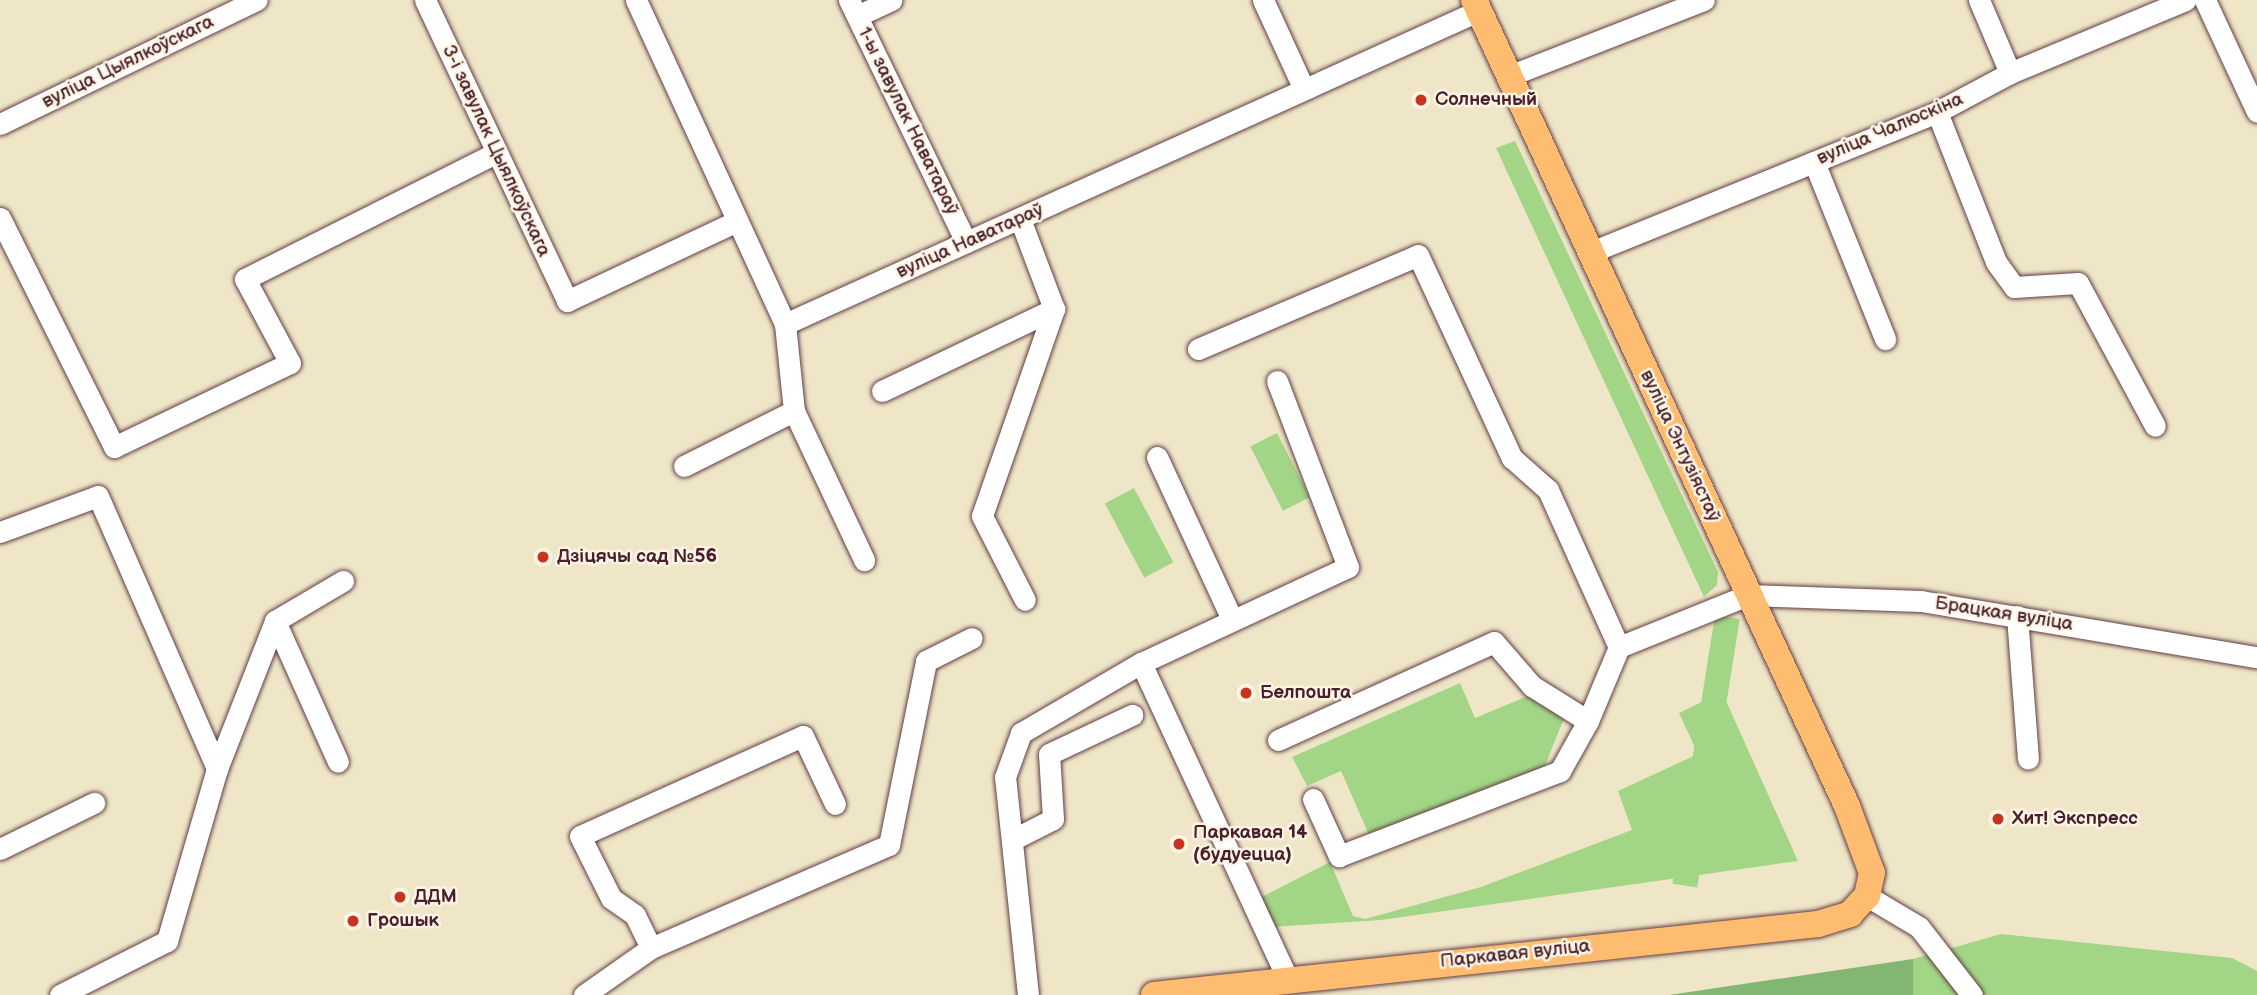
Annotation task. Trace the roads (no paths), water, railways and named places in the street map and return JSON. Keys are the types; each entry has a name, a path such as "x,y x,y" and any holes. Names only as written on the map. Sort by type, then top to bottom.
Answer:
{"main road":[{"name":"вуліца Энтузіястаў","path":"1476,5 1847,806 1872,873 1867,896"},
{"name":"Паркавая вуліца","path":"1154,995 1287,977 1818,924 1850,914 1867,896"}],"street":[{"name":"вуліца Цыялкоўскага","path":"0,124 257,0"},
{"name":"3-і завулак Цыялкоўскага","path":"425,0 567,302 737,221"},
{"path":"636,0 785,324 794,411 864,560"},
{"path":"853,8 892,0"},
{"path":"1263,0 1304,89"},
{"path":"1509,76 1704,0"},
{"path":"1979,0 2010,73"},
{"name":"вуліца Чалюскіна","path":"1591,252 1937,113 2010,73 2185,0"},
{"path":"2206,0 2257,112"},
{"name":"вуліца Наватараў","path":"785,324 1304,89 1476,5"},
{"name":"1-ы завулак Наватараў","path":"853,8 966,242"},
{"path":"1937,113 1996,262 2014,287 2078,282 2155,426"},
{"path":"0,218 114,447 290,363 245,279 497,152"},
{"path":"1814,162 1885,339"},
{"path":"1020,219 1054,309 982,516 1025,600"},
{"path":"1198,349 1418,255 1512,458 1548,490 1619,647"},
{"path":"882,391 1054,309"},
{"path":"1028,995 1005,777 1021,733 1141,663 1231,617 1348,567 1277,381"},
{"path":"684,466 794,411"},
{"path":"1157,457 1231,617"},
{"path":"0,532 98,496 217,769"},
{"path":"60,995 167,941 217,769 275,621 343,581"},
{"path":"1314,799 1339,856 1560,771 1588,721 1619,647 1748,595"},
{"name":"Брацкая вуліца","path":"1748,595 1921,601 2257,657"},
{"path":"2017,616 2028,759"},
{"path":"275,621 338,761"},
{"path":"584,995 651,948 889,845 926,661 972,638"},
{"path":"1278,740 1494,642 1532,686 1588,721"},
{"path":"1141,663 1287,977"},
{"path":"1012,840 1053,819 1049,754 1132,715"},
{"path":"651,948 635,915 611,898 580,836 803,736 835,804"},
{"path":"0,849 94,803"},
{"path":"1867,896 1919,927 1972,995"}],"place":[{"name":"Солнечный","path":"1421,100"},
{"name":"Дзіцячы сад №56","path":"543,557"},
{"name":"Белпошта","path":"1246,693"},
{"name":"Хит! Экспресс","path":"1998,819"},
{"name":"Паркавая 14 (будуецца)","path":"1179,844"},
{"name":"ДДМ","path":"400,897"},
{"name":"Грошык","path":"353,921"}]}
